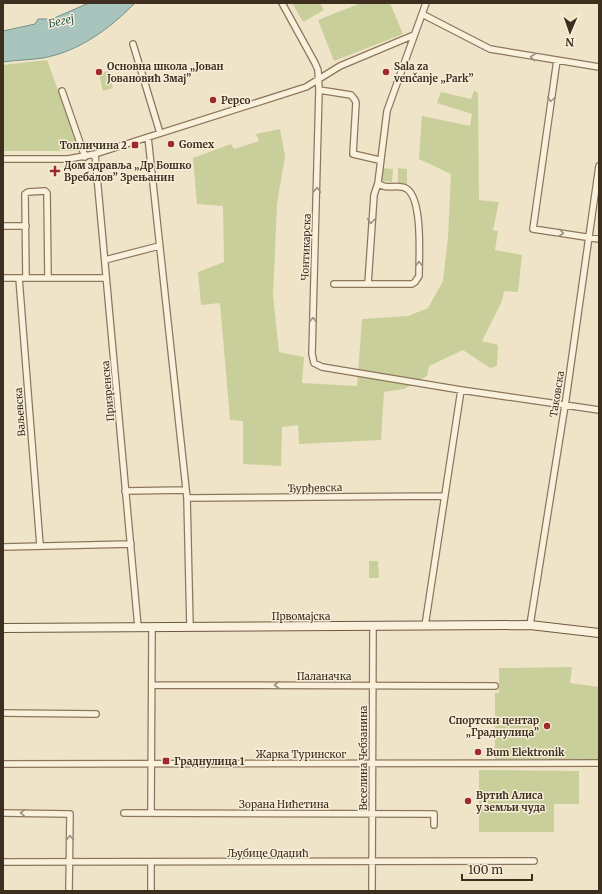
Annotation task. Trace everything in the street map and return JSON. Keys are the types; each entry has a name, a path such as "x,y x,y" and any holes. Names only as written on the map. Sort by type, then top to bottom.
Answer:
{"street":[{"name":"Чонтикарска","path":"282,3 315,63 319,80 312,359 318,366 461,390 599,410"},
{"path":"368,284 374,195 378,183 387,111 426,3"},
{"path":"422,14 490,49 599,67"},
{"path":"3,159 68,159 95,154 306,86 319,80 340,66 414,35"},
{"path":"133,44 160,133"},
{"path":"557,60 533,229 599,239"},
{"path":"319,90 351,95 354,97 356,104 353,154 380,160"},
{"path":"62,91 85,157"},
{"path":"148,137 187,498 190,627"},
{"name":"Призренска","path":"95,154 138,627"},
{"name":"Таковска","path":"530,625 565,405 599,166"},
{"path":"334,284 408,285 415,282 419,276 420,224 412,196 406,188 401,186 383,187 378,183"},
{"path":"26,278 25,194 28,192 44,191 47,193 48,278"},
{"path":"3,226 26,226"},
{"path":"105,260 159,246"},
{"path":"3,278 106,278"},
{"name":"Ваљевска","path":"19,278 40,545"},
{"path":"425,626 461,390"},
{"path":"126,491 186,490"},
{"name":"Ђурђевска","path":"187,498 444,496"},
{"path":"3,546 131,544"},
{"name":"Првомајска","path":"3,628 530,625 599,633"},
{"name":"Веселина Чебзанина","path":"372,891 373,626"},
{"path":"152,627 152,813"},
{"name":"Паланачка","path":"152,685 495,686"},
{"path":"3,713 96,714"},
{"name":"Жарка Туринског","path":"3,764 599,763"},
{"path":"3,813 70,814 69,891"},
{"name":"Зорана Нићетина","path":"124,813 434,814 434,825"},
{"name":"Љубице Одаџић","path":"3,862 151,863 534,861"},
{"path":"151,863 151,891"}],"green space":[{"path":"292,3 320,3 324,10 303,22"},
{"path":"361,3 390,3 403,34 334,61 318,20"},
{"path":"47,60 80,151 3,151 3,65"},
{"path":"108,71 113,88 103,91 99,74"},
{"path":"474,90 478,93 479,200 499,202 493,230 498,231 495,250 522,255 518,292 504,291 502,301 482,341 498,345 497,366 490,368 463,350 429,366 427,376 404,389 384,392 381,440 299,444 298,425 282,427 281,466 243,464 243,421 230,420 220,303 201,305 198,272 224,262 223,206 197,204 193,158 231,144 234,149 259,141 256,134 280,129 285,156 277,204 273,295 279,352 304,357 302,383 357,386 362,319 408,316 428,308 443,281 448,237 451,174 419,159 422,116 470,126 472,114 437,103 441,92 471,99"},
{"path":"382,168 393,169 392,182 381,181"},
{"path":"398,168 407,169 407,185 398,184"},
{"path":"369,561 378,561 379,578 369,578"},
{"name":"Спортски центар „Граднулица”","path":"572,667 570,683 599,687 599,759 495,759 495,693 499,693 499,668"},
{"path":"479,770 579,771 579,804 554,804 554,832 479,832"}],"water":[{"name":"Бегеј","path":"89,3 135,3 115,22 93,38 69,50 57,55 43,58 3,62 3,31 35,24 38,19 52,19"}],"place":[{"name":"Основна школа „Јован Јовановић Змај”","path":"99,72"},
{"name":"Sala za venčanje „Park”","path":"386,72"},
{"name":"Pepco","path":"213,100"},
{"name":"Gomex","path":"171,144"},
{"name":"Топличина 2","path":"135,145"},
{"name":"Дом здравља „Др Бошко Вребалов” Зрењанин","path":"55,171"},
{"name":"Спортски центар „Граднулица”","path":"547,726"},
{"name":"Bum Elektronik","path":"478,752"},
{"name":"Граднулица 1","path":"166,761"},
{"name":"Вртић Алиса у земљи чуда","path":"468,801"}]}
